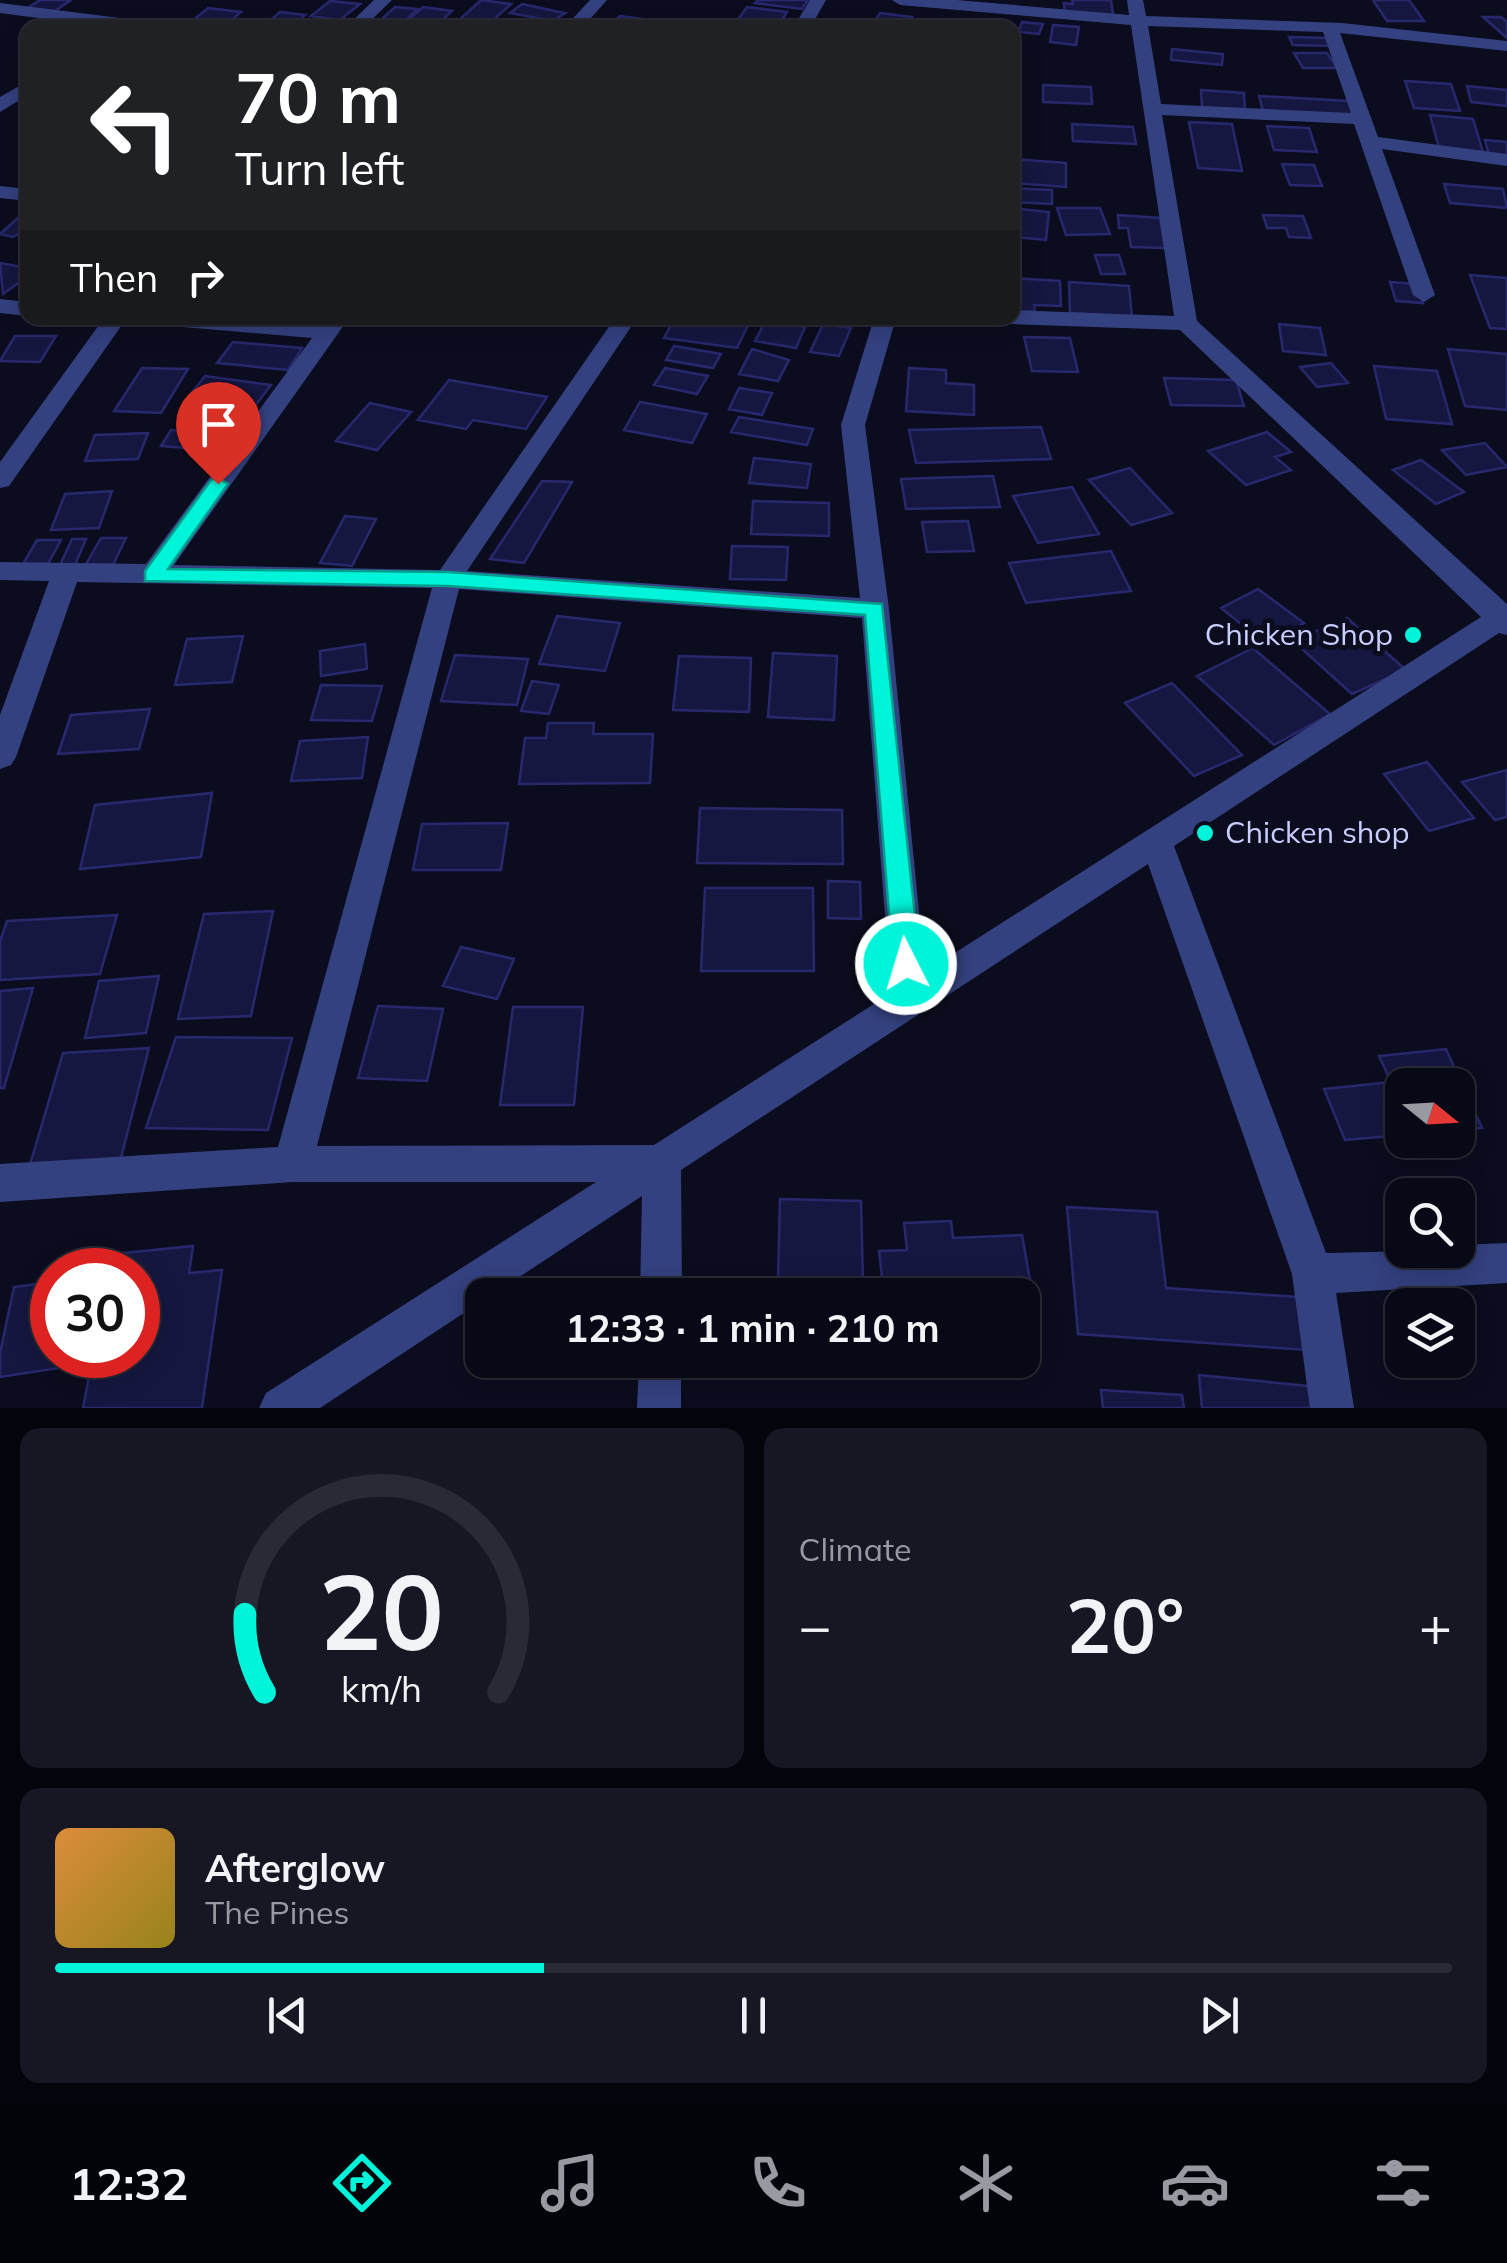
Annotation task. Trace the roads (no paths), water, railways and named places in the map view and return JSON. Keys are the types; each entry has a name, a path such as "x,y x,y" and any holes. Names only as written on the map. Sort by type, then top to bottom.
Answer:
{"street":[{"path":"115,20 141,0"},
{"path":"362,20 384,0"},
{"path":"580,20 599,0"},
{"path":"900,0 1140,22 1336,23 1507,46"},
{"path":"281,1408 1156,840 1505,619 1186,323 1135,0"},
{"path":"0,8 82,20"},
{"path":"1336,23 1361,119 1424,296"},
{"path":"1155,110 1361,119"},
{"path":"1372,142 1504,165"},
{"path":"1020,317 1186,323"},
{"path":"0,480 110,325"},
{"path":"152,576 333,325"},
{"path":"293,1164 448,579 621,325"},
{"path":"883,325 853,425 875,609 910,1003"},
{"path":"0,570 448,579 875,609"},
{"path":"0,756 66,574"},
{"path":"1156,840 1313,1274 1332,1408"},
{"path":"0,1183 293,1164 662,1163"},
{"path":"660,1278 662,1163"},
{"path":"1313,1274 1507,1263"},
{"path":"659,1408 660,1378"}],"place":[{"name":"Chicken Shop","path":"1413,635"},
{"name":"Chicken shop","path":"1205,833"}]}
